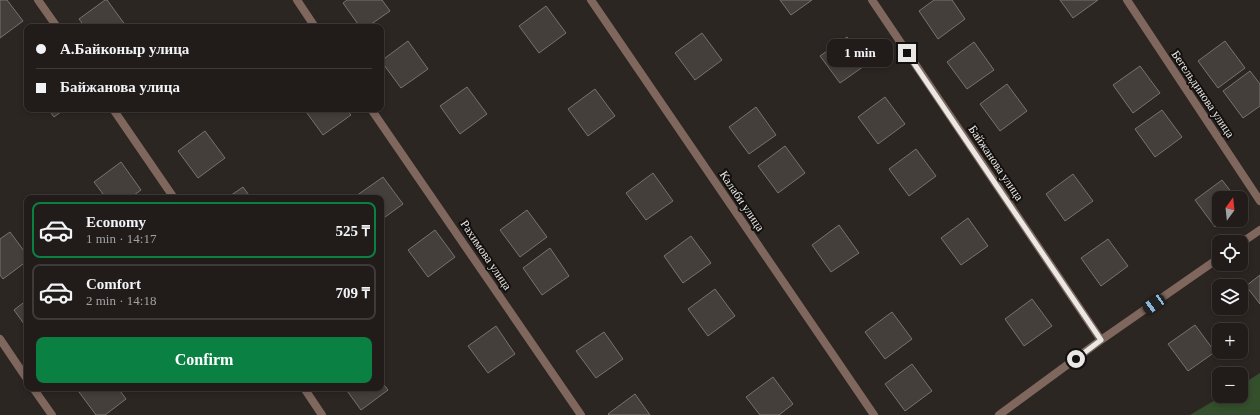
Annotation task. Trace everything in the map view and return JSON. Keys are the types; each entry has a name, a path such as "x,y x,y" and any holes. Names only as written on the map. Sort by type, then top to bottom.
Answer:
{"street":[{"path":"38,0 55,24"},
{"path":"297,0 313,24"},
{"name":"Калаби улица","path":"591,0 874,415"},
{"name":"Байжанова улица","path":"872,0 1101,340"},
{"name":"Бегельдинова улица","path":"1127,0 1260,201"},
{"path":"115,112 172,195"},
{"name":"Рахимова улица","path":"373,112 581,415"},
{"path":"1248,238 1260,230"},
{"path":"999,415 1101,340 1212,263"},
{"path":"0,339 24,375"},
{"path":"35,391 52,415"},
{"path":"306,391 322,415"}],"green space":[{"path":"1260,373 1260,415 1190,415 1212,402 1248,403 1248,381"}],"building":[{"path":"0,0 7,0 23,21 0,38"},
{"path":"107,0 125,24 83,24 79,19"},
{"path":"347,0 382,0 390,11 371,24 358,24 343,3"},
{"path":"780,0 812,0 791,15"},
{"path":"934,0 952,0 965,19 938,39 919,11"},
{"path":"1060,0 1098,0 1073,18"},
{"path":"546,6 566,33 539,53 519,26"},
{"path":"702,33 722,60 695,80 675,53"},
{"path":"847,37 867,64 840,83 820,56"},
{"path":"408,41 428,69 401,88 384,65 384,59"},
{"path":"1225,41 1245,68 1218,88 1198,61"},
{"path":"974,42 994,70 967,89 947,62"},
{"path":"1140,66 1160,93 1133,113 1113,85"},
{"path":"1250,71 1260,84 1260,106 1243,118 1223,91"},
{"path":"1007,84 1027,111 1000,131 980,104"},
{"path":"467,87 487,114 460,134 440,106"},
{"path":"595,89 615,116 588,136 568,109"},
{"path":"885,97 905,124 878,144 858,117"},
{"path":"756,107 776,135 749,154 729,127"},
{"path":"1162,110 1182,137 1155,157 1135,129"},
{"path":"50,112 61,112 54,117"},
{"path":"306,112 348,112 351,115 323,135"},
{"path":"205,131 225,158 198,178 178,151"},
{"path":"785,146 805,173 778,193 758,166"},
{"path":"916,149 936,176 909,196 889,169"},
{"path":"121,162 141,190 134,195 104,195 94,182"},
{"path":"653,173 673,201 646,220 626,193"},
{"path":"1073,174 1093,201 1065,221 1046,194"},
{"path":"383,177 403,204 384,218 384,195 357,195"},
{"path":"1222,180 1231,191 1212,191 1212,223 1195,200"},
{"path":"243,187 249,195 231,195"},
{"path":"527,210 547,237 520,257 500,230"},
{"path":"968,218 988,246 961,265 941,238"},
{"path":"839,225 859,253 831,272 812,245"},
{"path":"435,230 455,257 428,277 408,250"},
{"path":"10,232 24,251 24,263 3,279 0,275 0,239"},
{"path":"691,236 711,263 683,283 664,256"},
{"path":"1108,239 1128,266 1101,286 1081,258"},
{"path":"550,248 569,276 542,295 523,268"},
{"path":"1260,275 1260,304 1248,289 1248,284"},
{"path":"715,289 735,316 708,336 688,309"},
{"path":"1032,299 1052,326 1024,346 1005,319"},
{"path":"24,302 24,324 14,310"},
{"path":"892,312 912,339 885,359 865,332"},
{"path":"1195,325 1212,348 1212,354 1188,371 1168,344"},
{"path":"496,326 515,354 488,373 468,346"},
{"path":"604,332 623,359 596,378 576,351"},
{"path":"912,364 932,391 905,411 885,384"},
{"path":"773,377 793,404 779,415 760,415 746,397"},
{"path":"384,385 388,390 361,410 347,391 384,391"},
{"path":"120,391 126,399 105,415 96,415 79,392"},
{"path":"635,394 650,415 608,414"}],"route":[{"path":"907,53 1101,340 1076,359"}]}
